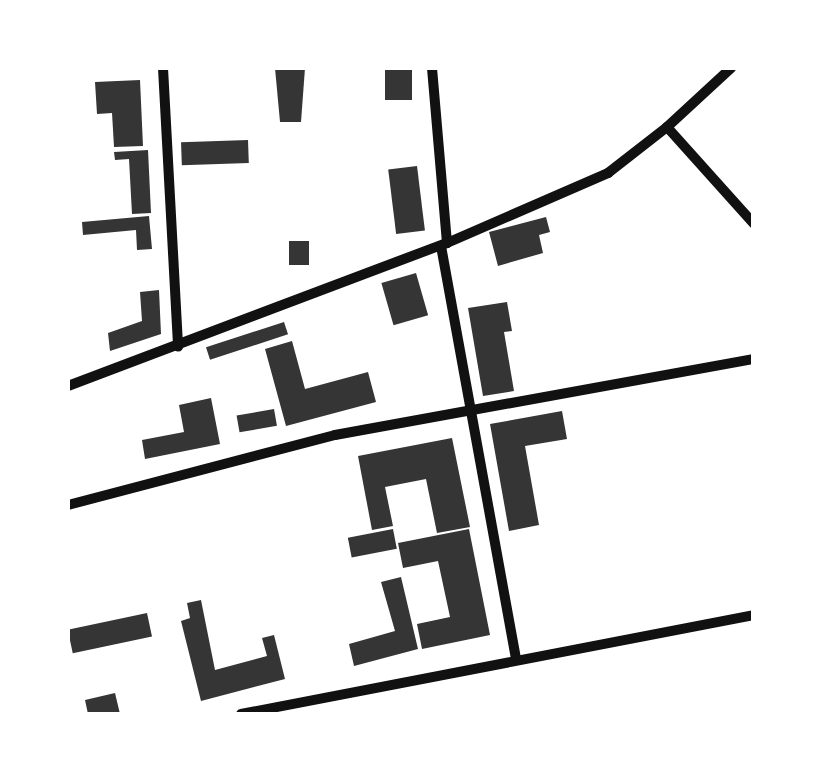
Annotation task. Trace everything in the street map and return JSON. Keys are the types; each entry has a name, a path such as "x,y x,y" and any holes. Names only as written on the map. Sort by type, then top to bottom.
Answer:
{"street":[{"path":"163,68 178,347"},
{"path":"432,68 444,244 516,660"},
{"path":"68,386 444,244 608,173 667,127 731,68"},
{"path":"667,127 754,224"},
{"path":"68,505 470,407 754,358"},
{"path":"241,714 754,615"}],"building":[{"path":"275,68 305,68 301,122 280,122"},
{"path":"385,68 412,68 412,100 385,100"},
{"path":"140,80 143,146 114,147 112,113 97,114 95,82"},
{"path":"248,140 249,163 182,165 181,142"},
{"path":"148,150 151,213 132,214 129,159 115,160 114,152"},
{"path":"417,166 425,231 396,234 388,170"},
{"path":"149,216 152,249 137,250 136,230 83,235 82,222"},
{"path":"546,217 550,232 539,235 543,253 498,266 489,232"},
{"path":"289,241 309,241 309,265 289,265"},
{"path":"416,273 428,315 394,325 381,283"},
{"path":"159,290 161,334 110,351 108,333 142,321 140,292"},
{"path":"507,302 512,331 504,332 514,391 483,396 468,308"},
{"path":"284,322 288,334 210,360 206,347"},
{"path":"292,341 305,389 368,372 376,402 286,426 265,349"},
{"path":"211,398 220,444 145,459 142,440 184,432 179,405"},
{"path":"274,409 277,426 240,432 237,416"},
{"path":"562,411 567,439 525,446 539,525 509,531 490,424"},
{"path":"452,438 470,527 437,533 426,479 385,487 393,526 372,530 358,456"},
{"path":"393,529 397,549 352,557 348,538"},
{"path":"469,529 490,635 422,649 417,624 450,617 438,561 403,568 398,543"},
{"path":"401,577 418,649 354,666 349,644 395,631 381,582"},
{"path":"201,600 215,670 267,656 262,638 274,635 285,679 201,701 181,621 190,618 187,603"},
{"path":"147,613 152,636 73,653 68,630"},
{"path":"115,693 120,714 88,714 85,700"}]}
